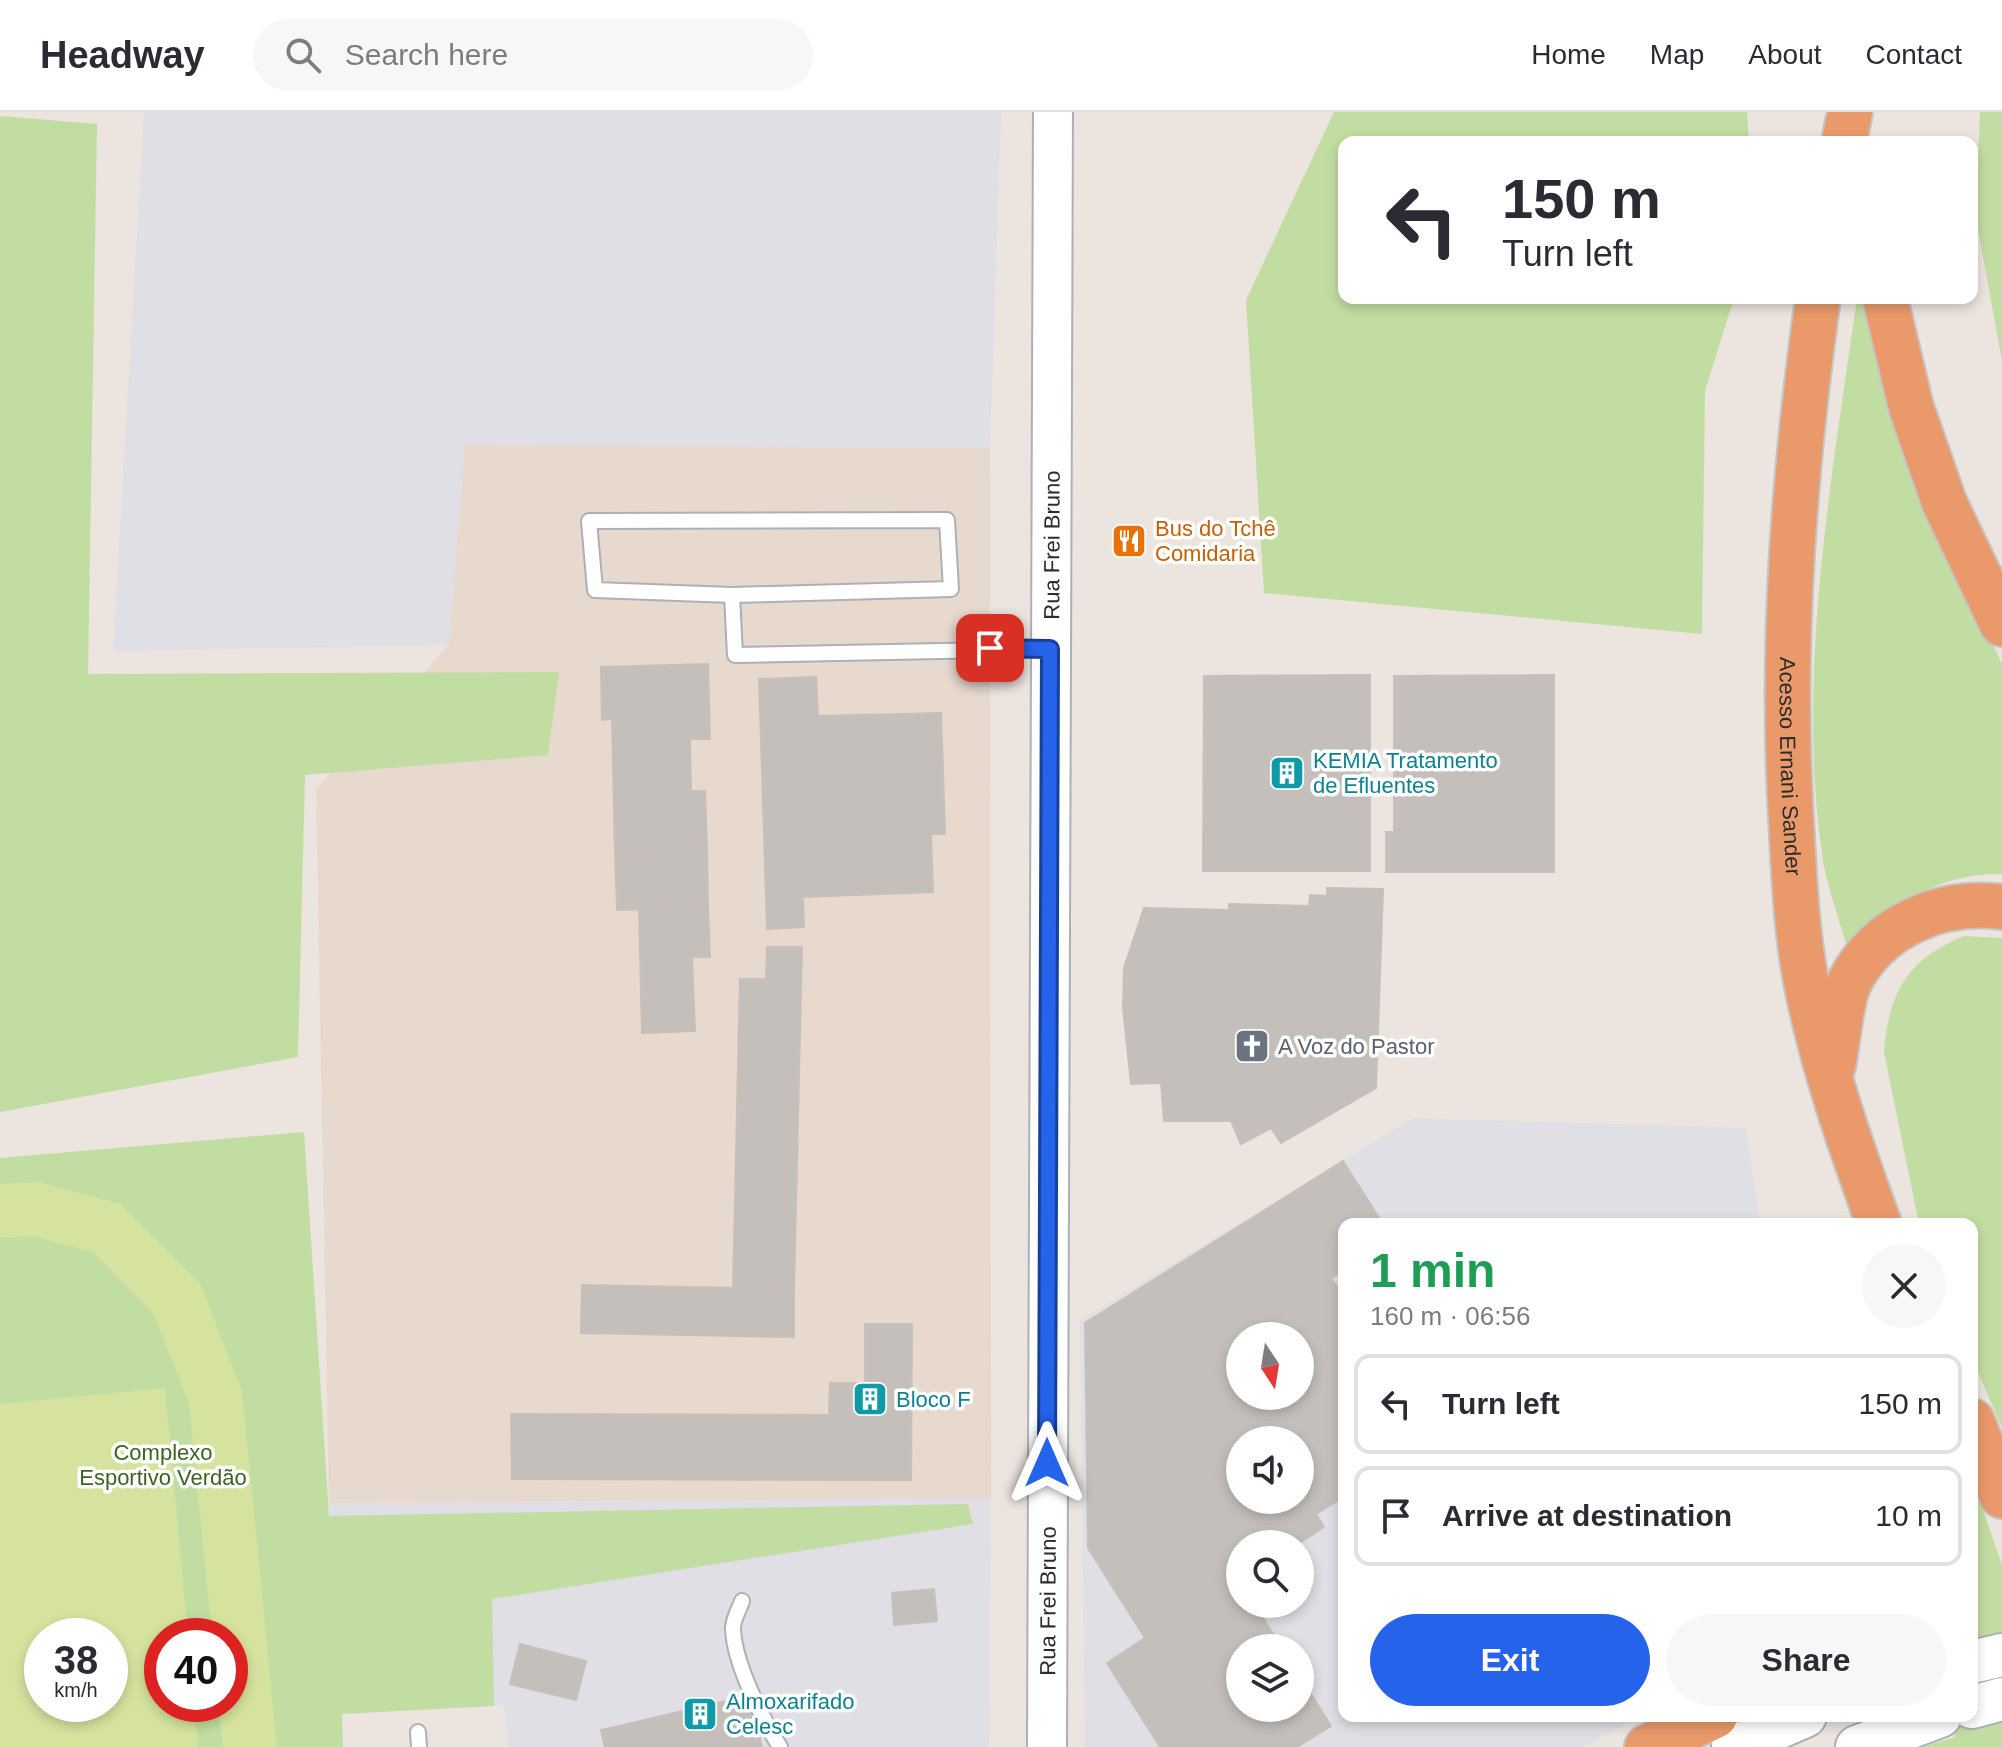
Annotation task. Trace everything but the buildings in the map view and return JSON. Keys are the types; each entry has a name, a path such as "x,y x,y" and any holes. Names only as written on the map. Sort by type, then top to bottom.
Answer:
{"highway":[{"path":"1845,136 1850,112"},
{"path":"1874,112 1875,136"},
{"name":"Acesso Ernani Sander","path":"1817,304 1799,437 1786,660 1797,924 1807,987 1831,1076 1877,1218"},
{"path":"1886,304 1911,407 1944,502 2002,624"},
{"path":"1831,1076 1850,982 1880,944 1914,918 1954,906 2002,907"},
{"path":"1978,1436 2002,1496"},
{"path":"1647,1747 1702,1722"}],"main road":[{"path":"1978,1661 2002,1655"},
{"path":"1978,1705 2002,1699"},
{"path":"1733,1747 1791,1722"},
{"path":"1857,1747 1924,1722"}],"street":[{"name":"Rua Frei Bruno","path":"1047,1747 1053,112"}],"lane":[{"path":"947,520 951,589 732,595 595,590 589,521 947,520"},
{"path":"732,595 735,655 1050,649"},
{"path":"742,1601 732,1627 738,1653 767,1726 780,1747"}],"shaded area":[{"path":"144,112 1001,112 990,448 466,445 449,645 113,651"},
{"path":"465,445 990,448 991,1498 329,1503 316,789 449,645"},
{"path":"1413,1118 1746,1128 1759,1218 1338,1218 1338,1722 1630,1722 1583,1747 1085,1747 1080,1320"},
{"path":"991,1498 989,1747 509,1747 504,1705 341,1714 329,1503"}],"green space":[{"path":"1334,112 1747,112 1749,136 1338,136 1338,304 1732,304 1705,391 1702,634 1264,593 1246,300"},
{"path":"1980,112 2002,112 2002,361 1978,229"},
{"path":"0,116 97,124 88,674 559,672 548,755 305,775 298,1057 0,1112"},
{"path":"1856,304 1867,304 1926,503 2002,664 2002,874 1957,879 1917,894 1881,918 1847,948 1822,854 1815,786 1813,717 1820,576"},
{"path":"1964,936 2002,938 2002,1428 1978,1372 1978,1218 1918,1218 1884,1052 1891,1011 1905,980 1915,967 1945,945"},
{"name":"Complexo Esportivo Verdão","path":"304,1132 329,1516 968,1504 973,1524 492,1599 494,1706 342,1714 343,1747 0,1747 0,1158"},
{"path":"39,1182 120,1204 200,1283 242,1391 277,1747 223,1747 220,1722 248,1722 248,1618 210,1618 189,1403 153,1313 93,1252 33,1236 0,1238 0,1184"},
{"path":"165,1388 186,1618 144,1618 144,1722 196,1722 198,1747 0,1747 0,1404"},
{"path":"1978,1495 2002,1565 2002,1747 1922,1747 1955,1737 1951,1722 1978,1722"}],"place":[{"name":"Bus do Tchê Comidaria","path":"1129,541"},
{"name":"KEMIA Tratamento de Efluentes","path":"1287,773"},
{"name":"A Voz do Pastor","path":"1252,1046"},
{"name":"Bloco F","path":"870,1399"},
{"name":"Almoxarifado Celesc","path":"700,1714"}],"route":[{"path":"990,648 1050,649 1047,1463"}]}
